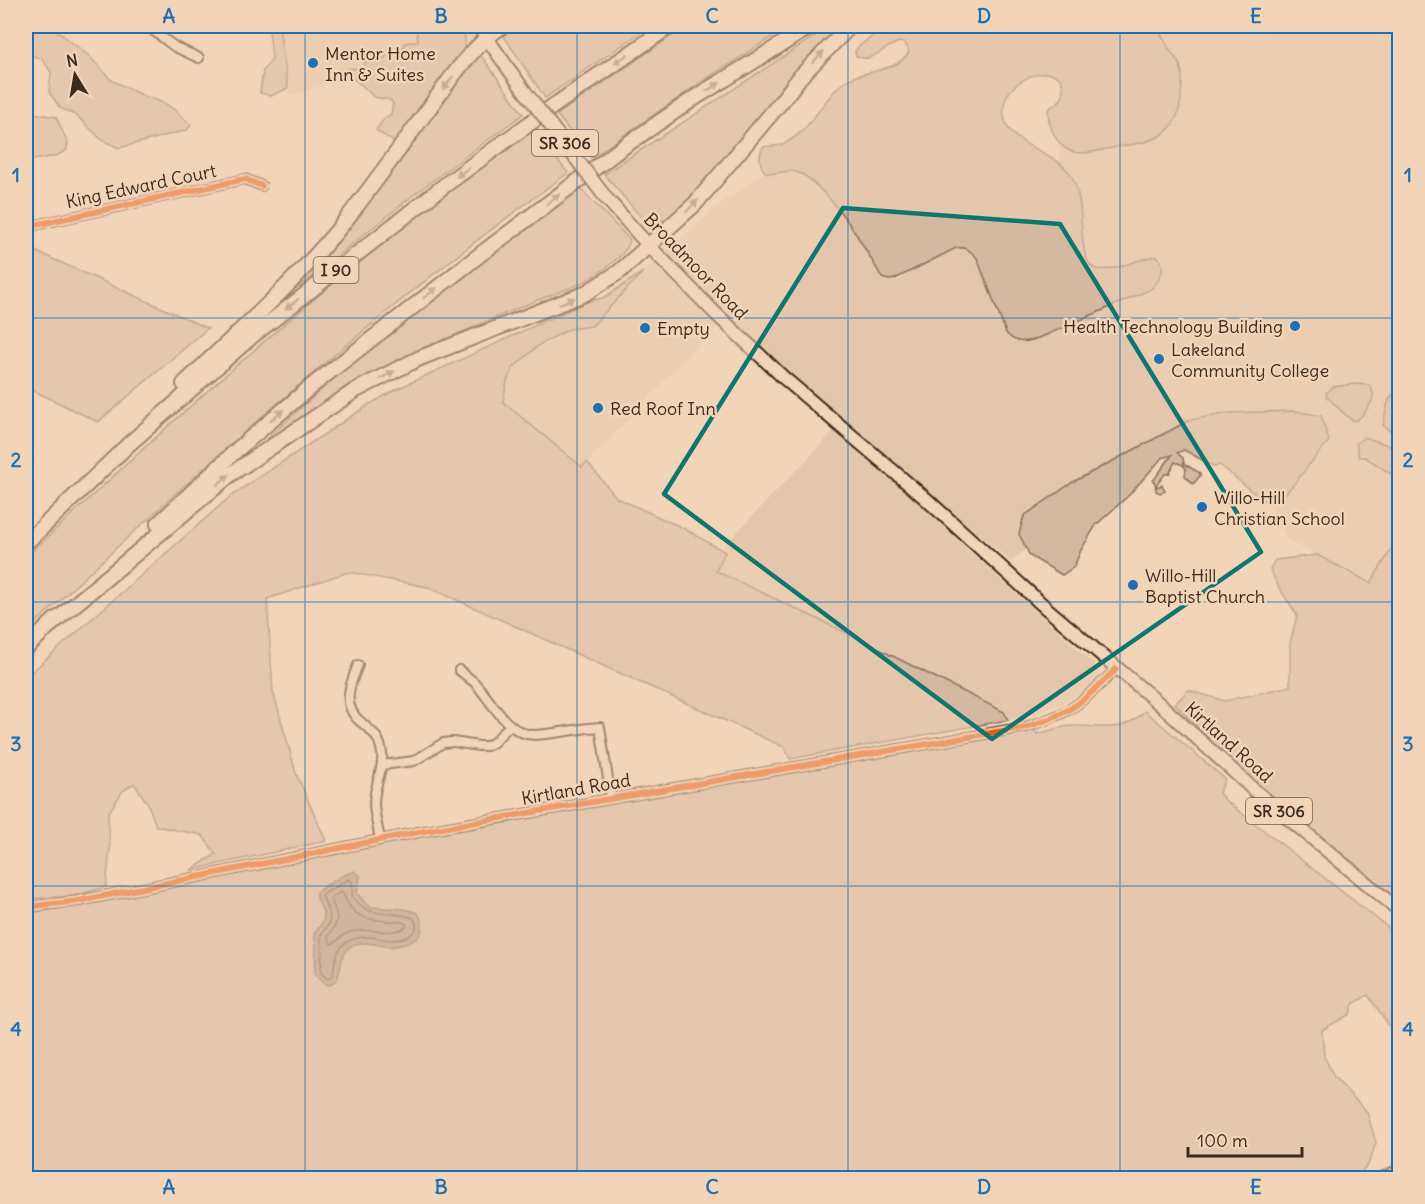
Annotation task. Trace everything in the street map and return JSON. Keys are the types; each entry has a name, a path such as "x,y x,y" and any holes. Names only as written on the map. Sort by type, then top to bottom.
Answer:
{"highway":[{"path":"54,516 162,405 288,285 314,257 345,221 450,80 481,31 502,26"},
{"name":"I 90","path":"26,543 129,444 251,337 454,178 670,26"},
{"path":"26,648 239,448 314,384 605,159 696,97 811,26"},
{"path":"49,626 231,474 356,390 420,358 584,294 619,272 694,204 800,77 850,26"}],"main road":[{"name":"Broadmoor Road","path":"481,31 606,198 649,246 769,364 925,498"},
{"name":"Kirtland Road","path":"925,498 1254,790 1400,911"}],"street":[{"path":"147,26 175,47 199,58"},
{"name":"King Edward Court","path":"26,227 245,179 262,186"},
{"path":"358,665 348,688 348,706 359,722 374,732 381,748 382,765 374,803 380,839"},
{"name":"Kirtland Road","path":"26,907 79,901 380,839 1026,727 1068,712 1088,698 1116,669"},
{"path":"459,670 474,682 510,725 525,734 534,735 600,727 611,798"},
{"path":"382,765 414,761 443,743 487,746 510,725"},
{"path":"1381,1179 1400,1170"}],"highlighted area":[{"path":"843,208 1060,224 1261,552 992,739 664,494"}],"shaded area":[{"path":"26,26 51,26 90,57 111,80 164,103 191,125 187,130 119,148 102,140 77,116 60,108 49,92 51,72 42,59 26,53"},
{"path":"265,26 279,26 288,88 271,96 260,93 263,71 272,58 269,30"},
{"path":"279,26 467,26 474,39 290,95"},
{"path":"416,26 459,26 465,37 465,47 394,142 376,130 391,114 393,103 390,100 374,97 361,84 341,70 365,67 365,62 385,58 385,55 396,53 396,48 405,47 404,43 418,41"},
{"path":"513,26 650,26 545,98 503,35"},
{"path":"686,26 789,26 703,81 591,158 557,115"},
{"path":"830,26 845,26 694,199 656,231 652,230 604,174"},
{"path":"886,26 1157,26 1179,64 1182,76 1179,111 1175,121 1161,136 1141,143 1090,152 1073,152 1067,149 1056,139 1050,125 1048,110 1062,98 1061,80 1045,73 1024,79 1015,86 1004,105 1005,119 1010,130 1019,139 1054,159 1072,177 1080,203 1084,251 1090,265 1100,270 1116,268 1157,256 1162,269 1153,287 1030,341 1015,340 1006,333 977,258 970,251 956,248 895,279 882,278 846,219 810,180 794,172 770,173 763,170 760,153 763,147 781,145 800,133 843,83 859,75 896,64 909,52 905,44 900,42 871,57 856,56 855,52 858,47"},
{"name":"Lakeland Community College","path":"1070,26 1399,26 1399,598 1287,540 1276,512 1177,429 1011,561 941,503 932,517 1095,665 1098,680 1064,703 1038,713 1008,720 1004,712 845,632 716,571 725,553 720,550 834,431 717,326 582,468 503,402 507,381 513,368 538,345 569,329 593,326 656,260 719,205 764,172 770,174 788,171 807,177 835,204 889,280 895,279 897,282 1059,163"},
{"path":"480,56 523,114 420,190 297,288 294,285 412,144 476,58"},
{"path":"26,112 56,117 68,143 66,151 56,156 26,161"},
{"path":"535,130 568,173 426,280 357,336 156,511 26,632 26,557 162,432 301,310 464,179"},
{"path":"581,189 630,240 628,246 616,260 590,279 482,323 406,359 261,444 330,382 412,316 531,224"},
{"path":"26,247 208,328 98,422 26,387"},
{"path":"643,272 592,326 569,329 539,345 513,368 507,381 503,402 582,467 587,462 617,498 683,528 725,552 716,571 845,632 1004,712 1008,720 790,759 784,747 428,587 348,572 267,599 273,691 296,773 326,841 191,870 216,854 202,835 156,826 148,804 134,783 122,792 108,814 110,848 106,887 73,896 26,899 26,677 232,495 370,404 399,388 584,303 605,297"},
{"path":"1354,384 1369,385 1373,394 1367,409 1356,421 1350,419 1327,397 1326,393 1333,387"},
{"path":"1399,390 1399,439 1383,425 1389,400"},
{"path":"1295,411 1321,416 1329,441 1276,503 1261,499 1220,465 1215,467 1184,450 1177,453 1183,458 1184,464 1200,473 1193,484 1185,476 1186,469 1183,465 1175,462 1169,474 1165,474 1157,484 1157,487 1162,485 1165,491 1160,493 1156,491 1153,481 1172,455 1162,458 1128,496 1096,525 1074,567 1062,575 1030,556 1019,534 1024,516 1073,482 1190,420 1229,413"},
{"path":"1364,437 1388,445 1399,454 1399,479 1365,457 1359,457 1356,444"},
{"path":"1399,536 1399,904 1235,766 1175,704 1188,690 1225,701 1290,686 1290,644 1297,615 1279,588 1270,569 1275,560 1317,555 1371,583"},
{"path":"1145,711 1225,779 1219,793 1226,801 1399,936 1399,1040 1368,995 1353,1004 1350,1014 1322,1030 1324,1056 1334,1077 1367,1112 1376,1143 1368,1165 1355,1178 26,1178 26,913 236,874 350,848 350,850 395,840 469,829 1033,728 1037,734 1069,726 1119,726 1128,723"}],"water":[{"path":"354,871 360,876 357,893 366,904 371,907 405,909 418,913 421,920 421,932 415,940 403,945 355,944 343,956 335,982 330,985 324,984 315,975 314,934 324,918 316,892"}],"cycle path":[{"path":"26,227 245,179 262,186"},
{"path":"26,907 79,901 419,832 1026,727 1055,717 1076,705 1116,669"}],"place":[{"name":"Mentor Home Inn & Suites","path":"313,63"},
{"name":"Health Technology Building","path":"1295,326"},
{"name":"Empty","path":"645,328"},
{"name":"Lakeland Community College","path":"1159,359"},
{"name":"Red Roof Inn","path":"598,408"},
{"name":"Willo-Hill Christian School","path":"1202,507"},
{"name":"Willo-Hill Baptist Church","path":"1133,585"}]}
